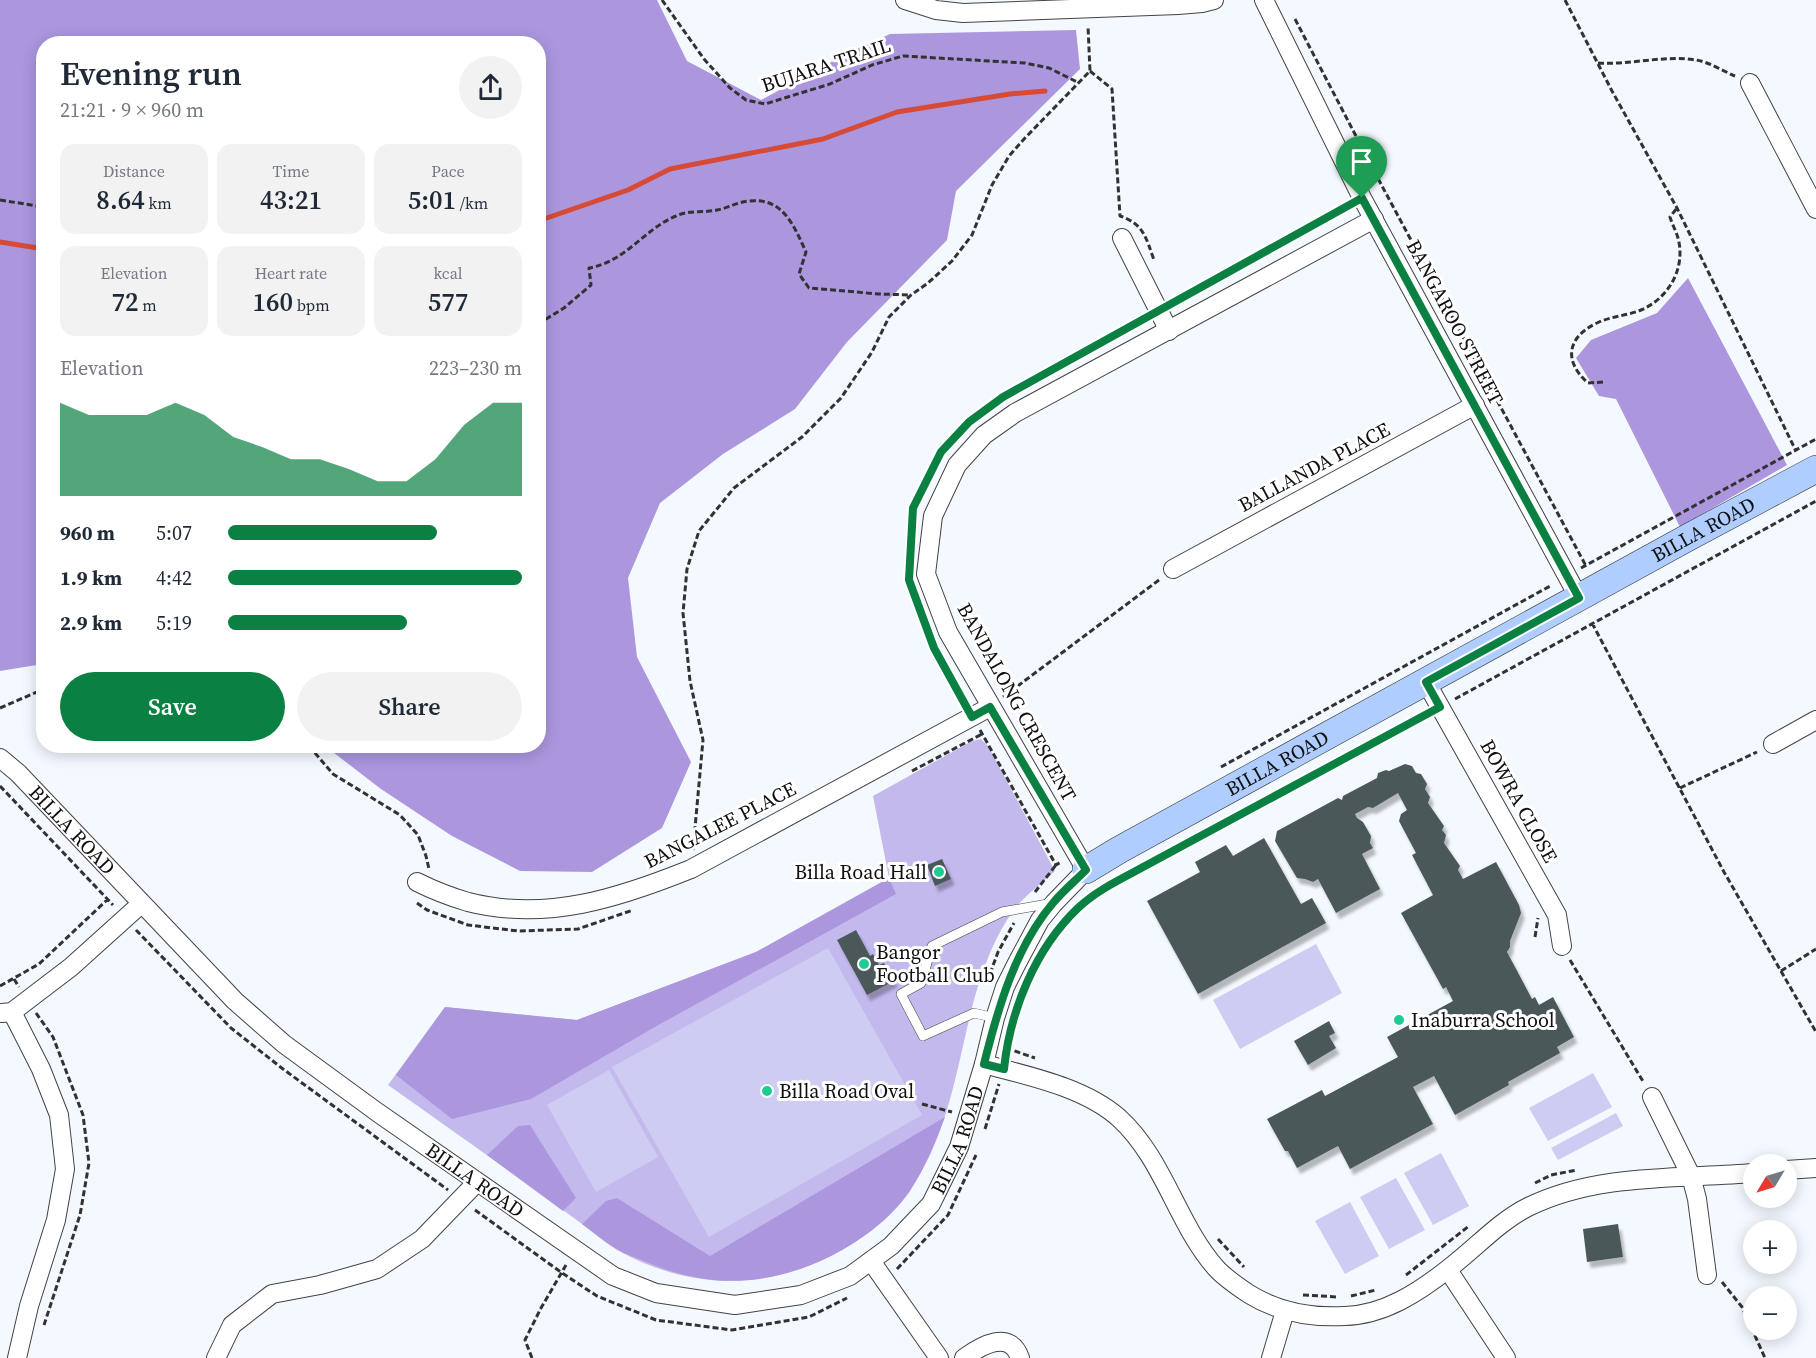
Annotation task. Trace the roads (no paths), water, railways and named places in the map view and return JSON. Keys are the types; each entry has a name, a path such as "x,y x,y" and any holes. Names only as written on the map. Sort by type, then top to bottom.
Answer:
{"street":[{"path":"905,0 936,10 963,13 1088,9 1202,3 1214,0"},
{"name":"BANGAROO STREET","path":"1264,0 1362,198 1573,587"},
{"path":"1750,83 1816,209"},
{"name":"BANDALONG CRESCENT","path":"1081,862 948,632 926,574 933,516 957,465 984,435 1015,413 1374,219"},
{"path":"1122,238 1168,331"},
{"name":"BALLANDA PLACE","path":"1173,569 1475,405"},
{"name":"BILLA ROAD","path":"0,758 18,773 235,1001 284,1044 575,1251 613,1276 656,1293 735,1305 801,1295 850,1276 891,1246 931,1204 959,1147 1005,987 1040,921 1081,862 1119,850 1426,682 1573,587 1806,465"},
{"name":"BOWRA CLOSE","path":"1426,682 1557,915 1562,946"},
{"name":"BANGALEE PLACE","path":"424,886 469,902 517,910 574,907 639,890 691,869 990,707"},
{"path":"1773,744 1816,720"},
{"path":"17,1358 29,1306 56,1220 65,1169 59,1115 41,1069 6,1012 71,967 141,904"},
{"path":"984,1064 1044,1080 1099,1103 1118,1117 1138,1137 1199,1244 1217,1269 1234,1285 1257,1299 1285,1311 1322,1317 1368,1313 1399,1302 1448,1269 1520,1212 1560,1193 1596,1184 1743,1174"},
{"path":"1652,1096 1691,1176 1697,1199 1707,1272"},
{"path":"1797,1169 1816,1168"},
{"path":"216,1358 232,1325 272,1294 320,1285 377,1269 422,1239 477,1182"},
{"path":"871,1261 939,1358"},
{"path":"1448,1269 1506,1358"},
{"path":"1271,1358 1285,1311"},
{"path":"964,1358 976,1350 1003,1341 1013,1345 1020,1358"}],"lane":[{"path":"995,1017 974,1013 923,1036 901,994 921,983 932,946 1002,912 1054,903"}],"waterway":[{"path":"546,218 628,190 670,169 823,139 897,112 1010,94 1045,91"},
{"path":"0,242 36,248"}],"place":[{"name":"Billa Road Hall","path":"939,872"},
{"name":"Bangor Football Club","path":"864,964"},
{"name":"Inaburra School","path":"1399,1020"},
{"name":"Billa Road Oval","path":"767,1091"}]}
